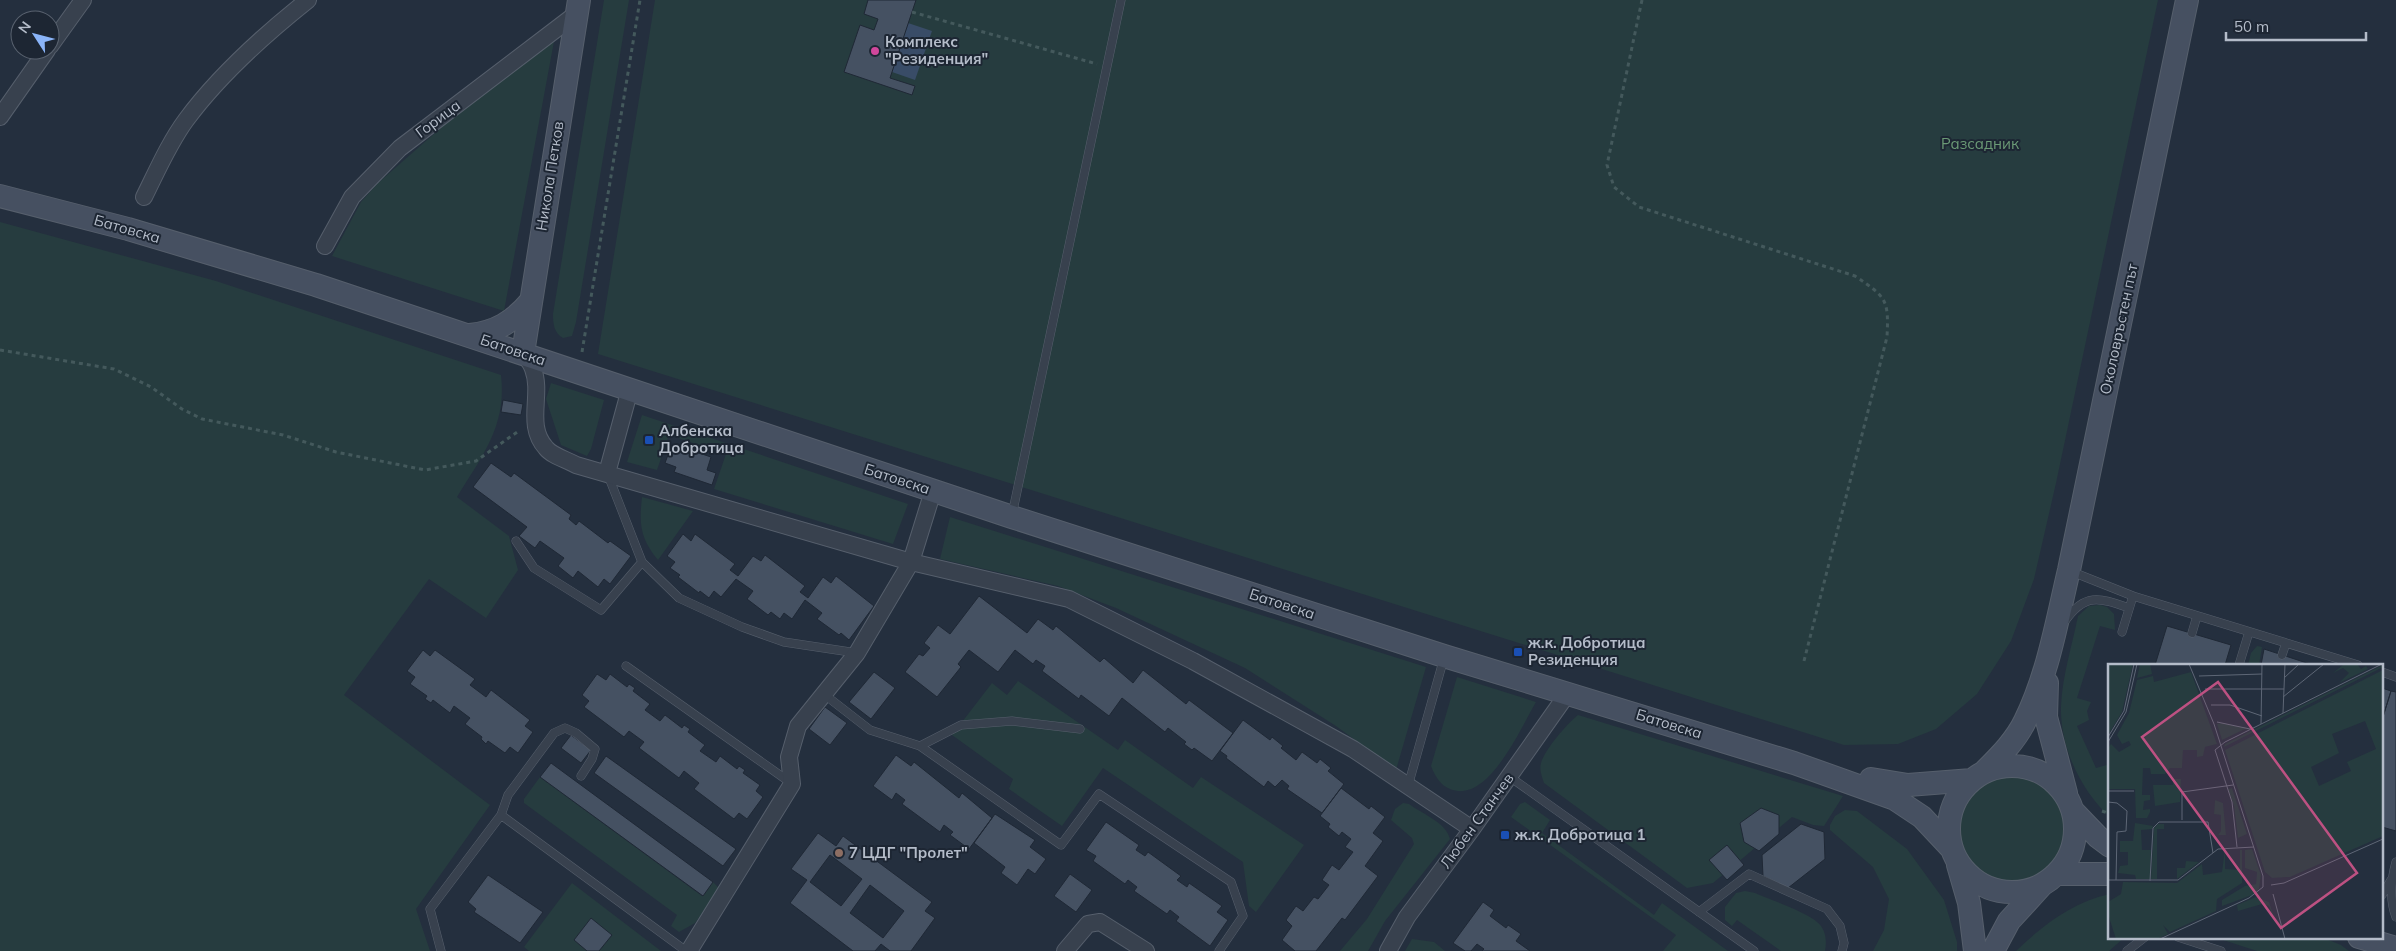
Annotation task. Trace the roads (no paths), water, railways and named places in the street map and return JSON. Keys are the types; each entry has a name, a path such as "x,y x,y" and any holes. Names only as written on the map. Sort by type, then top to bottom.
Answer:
{"street":[{"path":"60,32 83,0"},
{"path":"144,197 185,121 221,78 260,40 308,0"},
{"name":"Околовръстен път","path":"1978,776 2004,752 2025,722 2049,657 2069,570 2187,0"},
{"name":"Горица","path":"325,246 352,197 400,148 578,7"},
{"name":"Никола Петков","path":"523,353 578,7"},
{"path":"0,117 40,60"},
{"name":"Батовска","path":"0,196 138,232 316,285 1012,517 1444,656 1794,763 1895,799 1922,817 1954,854"},
{"path":"470,335 487,333 504,326 519,316 530,302"},
{"path":"523,353 534,371 536,393 534,419 538,435 546,449 576,465 911,562 1069,599 1192,661 1353,749 1472,829"},
{"path":"607,473 630,389"},
{"path":"687,951 792,784 789,757 798,726 825,695 857,653 911,562 933,491"},
{"name":"Околовръстен път","path":"2049,657 2046,717 2070,803"},
{"name":"Любен Станчев","path":"1388,951 1407,917 1510,777 1568,693"},
{"name":"Батовска","path":"1794,763 1908,785 1978,776"},
{"path":"1975,951 1969,903 1954,854 1949,830 1951,811 1959,794 1978,776 2012,765 2031,768 2048,776 2098,836 2108,844"},
{"path":"1993,951 2009,921 2067,860 2074,845 2076,828 2070,803"},
{"path":"1954,854 1972,878 1993,890 2018,892 2049,879 2108,874"},
{"path":"1065,951 1088,924 1100,922 1146,951"},
{"path":"2362,938 2396,948"}],"lane":[{"path":"1012,517 1121,0"},
{"path":"607,473 642,562 680,598 742,627 784,642 857,653"},
{"path":"516,541 534,568 601,610 642,562"},
{"path":"2069,570 2133,596 2352,664"},
{"path":"2122,632 2133,596"},
{"path":"2049,657 2065,621 2081,604 2094,599 2129,608"},
{"path":"2192,633 2197,616"},
{"path":"2239,664 2249,632"},
{"path":"2282,654 2286,643"},
{"path":"1408,786 1444,656"},
{"path":"626,666 792,784"},
{"path":"825,695 870,730 920,746 1061,844 1099,794 1231,882 1243,916 1219,951"},
{"path":"920,746 961,725 1012,721 1080,729"},
{"path":"441,951 430,909 501,815 508,795 554,733 565,728 576,733 596,749 581,776"},
{"path":"1510,777 1754,951"},
{"path":"501,815 687,951"},
{"path":"2396,862 2392,879 2392,898 2396,917"},
{"path":"1699,912 1749,874 1827,909 1840,926 1844,943 1842,951"},
{"path":"2384,892 2392,879"},
{"path":"2127,951 2144,938"},
{"path":"2181,938 2221,951"},
{"path":"2353,938 2367,951"}],"water":[{"path":"908,23 932,31 915,80 892,72"}],"place":[{"name":"Комплекс \"Резиденция\"","path":"875,51"},
{"name":"Албенска Добротица","path":"649,440"},
{"name":"ж.к. Добротица Резиденция","path":"1518,652"},
{"name":"ж.к. Добротица 1","path":"1505,835"},
{"name":"7 ЦДГ \"Пролет\"","path":"839,853"}],"park label":[{"name":"Разсадник","path":"1980,144"}]}
